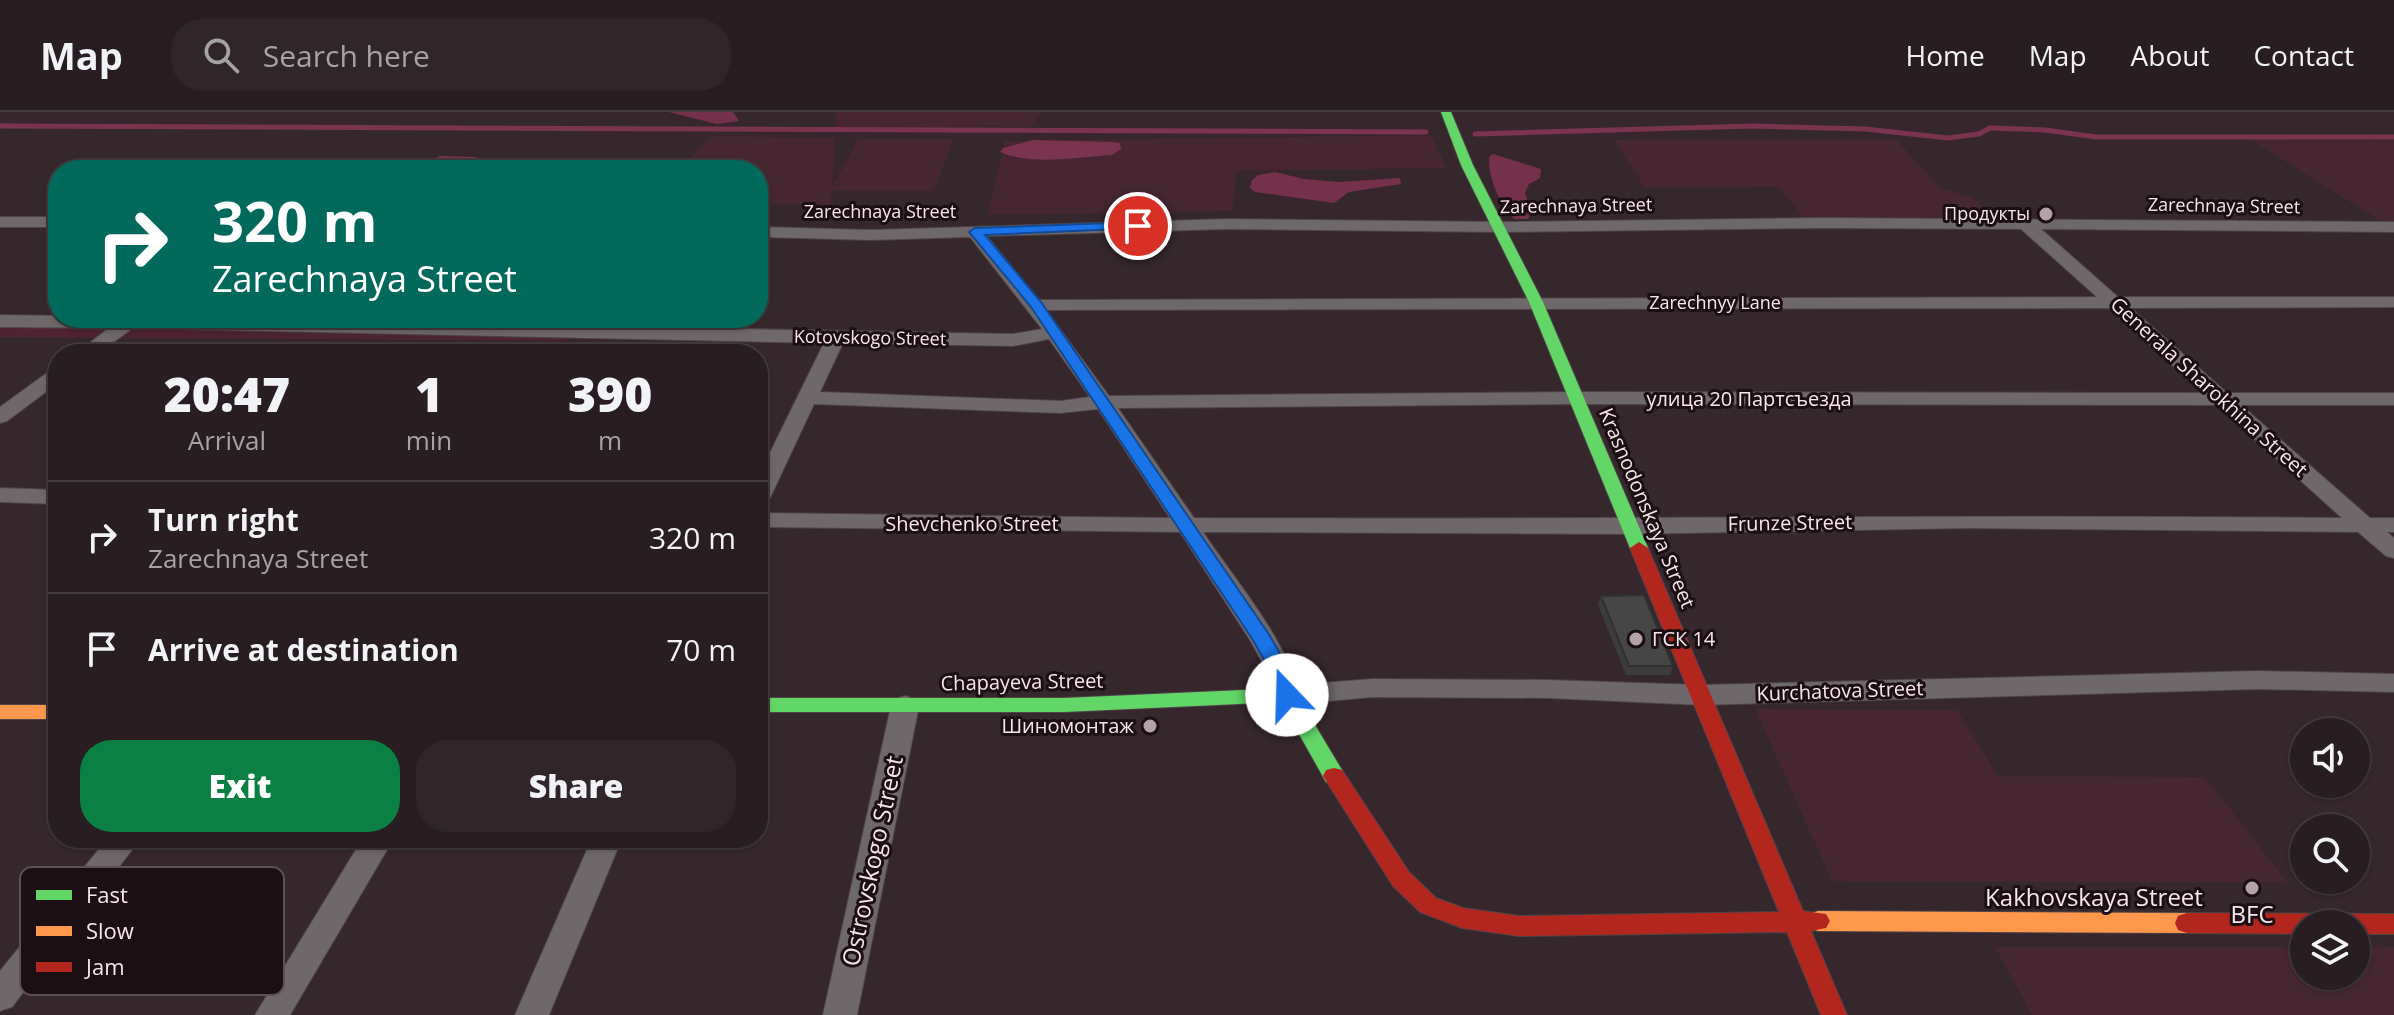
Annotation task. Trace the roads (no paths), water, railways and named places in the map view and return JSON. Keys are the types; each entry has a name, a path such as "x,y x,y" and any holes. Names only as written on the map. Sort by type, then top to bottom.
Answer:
{"street":[{"name":"Krasnodonskaya Street","path":"1446,112 1467,165 1536,302 1834,1015"},
{"path":"0,222 48,222"},
{"name":"Zarechnaya Street","path":"768,232 871,235 1227,224 2394,227"},
{"name":"Generala Sharokhina Street","path":"2025,224 2394,551"},
{"path":"975,232 1037,305 1067,354 1104,402 1261,638 1278,667 1287,695"},
{"name":"Zarechnyy Lane","path":"1037,305 2394,302"},
{"name":"Kotovskogo Street","path":"0,321 48,322"},
{"path":"98,344 121,328"},
{"name":"Kotovskogo Street","path":"463,328 1013,340 1053,333"},
{"name":"Kotovskogo Street","path":"0,337 563,341 589,333"},
{"path":"768,479 836,338"},
{"path":"1013,340 1051,346 1067,354"},
{"path":"0,417 48,381"},
{"name":"улица 20 Партсъезда","path":"807,398 1060,407 1104,402 1577,398 2394,399"},
{"path":"0,495 48,497"},
{"name":"Shevchenko Street","path":"768,520 1186,525"},
{"name":"Frunze Street","path":"1186,525 1630,527 1969,521 2394,525"},
{"name":"Kurchatova Street","path":"1287,695 1388,688 1548,689 1702,695 2258,680 2394,683"},
{"name":"Chapayeva Street","path":"768,705 1064,705 1287,695"},
{"name":"Kakhovskaya Street","path":"1287,695 1315,748 1401,879 1428,905 1462,918 1519,926 1795,921 2394,924"},
{"name":"Ostrovskogo Street","path":"840,1015 905,706"},
{"path":"0,712 48,712"},
{"path":"103,867 118,848"},
{"path":"272,1015 373,848"},
{"path":"532,1015 603,848"},
{"path":"0,996 20,971"}],"waterway":[{"path":"0,126 1426,132"},
{"path":"1475,134 1753,126 1865,129 1948,138 1979,134 1990,128 2045,130 2096,137 2394,137"}],"place":[{"name":"Продукты","path":"2046,214"},
{"name":"ГСК 14","path":"1636,639"},
{"name":"Шиномонтаж","path":"1150,726"},
{"name":"BFC","path":"2252,888"}]}
